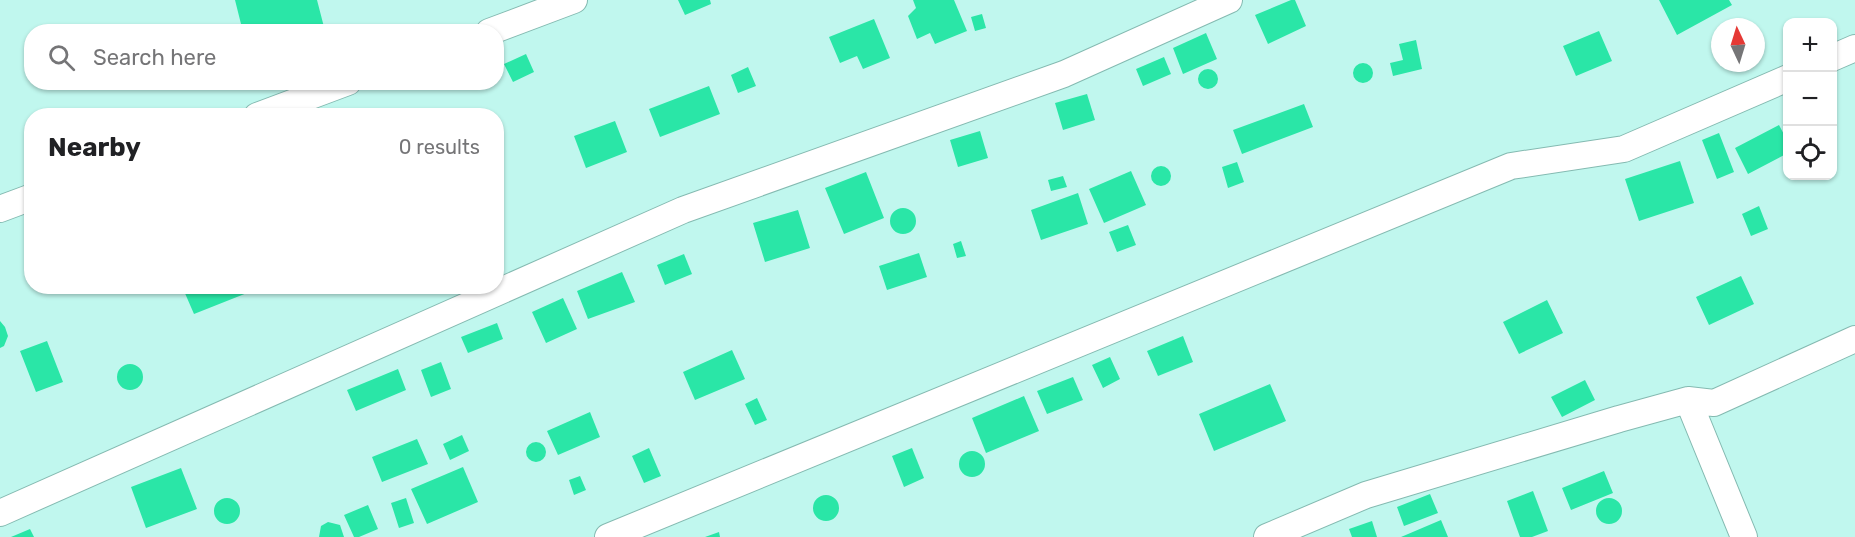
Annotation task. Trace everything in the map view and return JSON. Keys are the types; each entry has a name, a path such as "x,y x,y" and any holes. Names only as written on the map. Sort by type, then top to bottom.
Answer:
{"street":[{"path":"504,26 574,0"},
{"path":"504,289 683,210 1064,74 1229,0"},
{"path":"1837,56 1855,48"},
{"path":"608,537 1511,166 1624,149 1783,80"},
{"path":"278,108 327,90"},
{"path":"0,209 24,200"},
{"path":"0,513 494,294"},
{"path":"1267,537 1366,495 1619,419 1688,400 1714,403 1855,339"},
{"path":"1688,400 1744,537"}],"building":[{"path":"235,0 317,0 323,24 241,24"},
{"path":"678,0 710,0 711,4 685,15"},
{"path":"913,0 954,0 967,31 935,44 930,33 917,39 908,16 916,8"},
{"path":"1295,0 1306,26 1268,44 1255,15"},
{"path":"1659,0 1729,0 1732,5 1677,35"},
{"path":"982,14 986,28 975,31 971,17"},
{"path":"874,19 890,58 863,69 857,56 840,63 829,37"},
{"path":"1599,31 1612,61 1576,76 1563,46"},
{"path":"1206,33 1217,59 1183,74 1173,48"},
{"path":"1416,40 1422,69 1393,76 1390,63 1403,60 1399,44"},
{"path":"526,54 534,72 513,82 504,64"},
{"path":"1164,57 1171,74 1143,86 1136,69"},
{"path":"1359,63 1367,63 1373,69 1373,77 1367,83 1359,83 1353,77 1353,69"},
{"path":"748,67 756,86 738,93 731,75"},
{"path":"1204,69 1212,69 1218,75 1218,83 1212,89 1204,89 1198,83 1198,75"},
{"path":"709,86 720,114 660,137 649,109"},
{"path":"1087,94 1095,120 1063,130 1055,103"},
{"path":"1304,104 1313,127 1242,154 1233,130"},
{"path":"615,121 627,152 586,168 574,136"},
{"path":"1779,125 1783,133 1783,156 1748,174 1735,148"},
{"path":"980,131 988,158 958,167 950,140"},
{"path":"1719,133 1734,172 1717,179 1702,140"},
{"path":"1680,161 1694,203 1639,221 1625,179"},
{"path":"1237,162 1244,182 1228,188 1222,167"},
{"path":"1157,166 1165,166 1171,172 1171,180 1165,186 1157,186 1151,180 1151,172"},
{"path":"1131,171 1146,205 1104,223 1089,189"},
{"path":"866,172 884,218 844,234 825,188"},
{"path":"1063,176 1067,187 1051,191 1048,180"},
{"path":"1078,193 1088,224 1041,240 1031,210"},
{"path":"1759,206 1768,229 1751,236 1742,214"},
{"path":"903,208 912,212 916,221 912,230 903,234 894,230 890,221 894,212"},
{"path":"798,210 810,248 765,262 753,223"},
{"path":"1128,225 1136,245 1117,252 1109,232"},
{"path":"961,241 966,256 957,258 953,244"},
{"path":"919,253 927,277 887,290 879,266"},
{"path":"684,254 692,274 665,285 657,265"},
{"path":"622,272 635,302 588,319 577,291"},
{"path":"1741,276 1754,304 1709,325 1696,297"},
{"path":"185,294 244,294 194,314"},
{"path":"563,298 577,329 546,343 532,312"},
{"path":"1547,300 1563,333 1519,354 1503,322"},
{"path":"0,321 8,336 4,346 0,348"},
{"path":"497,323 503,339 468,353 461,337"},
{"path":"1183,336 1193,362 1158,376 1147,351"},
{"path":"47,341 63,382 36,392 20,351"},
{"path":"732,350 745,379 695,400 683,372"},
{"path":"1110,357 1120,379 1103,388 1092,365"},
{"path":"441,362 451,389 431,397 421,370"},
{"path":"130,364 139,368 143,377 139,386 130,390 121,386 117,377 121,368"},
{"path":"398,369 406,390 356,411 347,390"},
{"path":"1073,377 1083,400 1047,414 1037,391"},
{"path":"1585,380 1595,400 1562,417 1551,397"},
{"path":"1270,384 1286,421 1214,451 1199,414"},
{"path":"1024,396 1039,431 986,453 972,418"},
{"path":"757,398 767,420 755,425 745,404"},
{"path":"590,412 600,437 558,455 547,431"},
{"path":"462,435 469,451 450,460 443,444"},
{"path":"417,439 428,464 382,482 372,457"},
{"path":"536,442 543,445 546,452 543,459 536,462 529,459 526,452 529,445"},
{"path":"649,448 661,476 644,483 632,456"},
{"path":"912,448 924,478 904,487 892,456"},
{"path":"972,451 981,455 985,464 981,473 972,477 963,473 959,464 963,455"},
{"path":"463,467 478,502 427,524 411,489"},
{"path":"181,468 197,509 146,528 131,487"},
{"path":"1604,471 1613,493 1571,510 1562,488"},
{"path":"580,476 586,490 574,495 569,480"},
{"path":"1533,491 1548,531 1532,537 1520,537 1507,501"},
{"path":"1430,494 1438,513 1404,526 1397,507"},
{"path":"826,495 835,499 839,508 835,517 826,521 817,517 813,508 817,499"},
{"path":"227,498 236,502 240,511 236,520 227,524 218,520 214,511 218,502"},
{"path":"406,498 414,523 399,528 391,503"},
{"path":"1609,498 1618,502 1622,511 1618,520 1609,524 1600,520 1596,511 1600,502"},
{"path":"368,505 378,529 354,537 344,515"},
{"path":"1441,520 1448,537 1401,537"},
{"path":"1372,521 1377,537 1352,537 1349,529"},
{"path":"328,522 340,525 344,537 319,537 321,526"},
{"path":"30,529 34,537 11,537"},
{"path":"719,532 720,537 705,537"}]}
